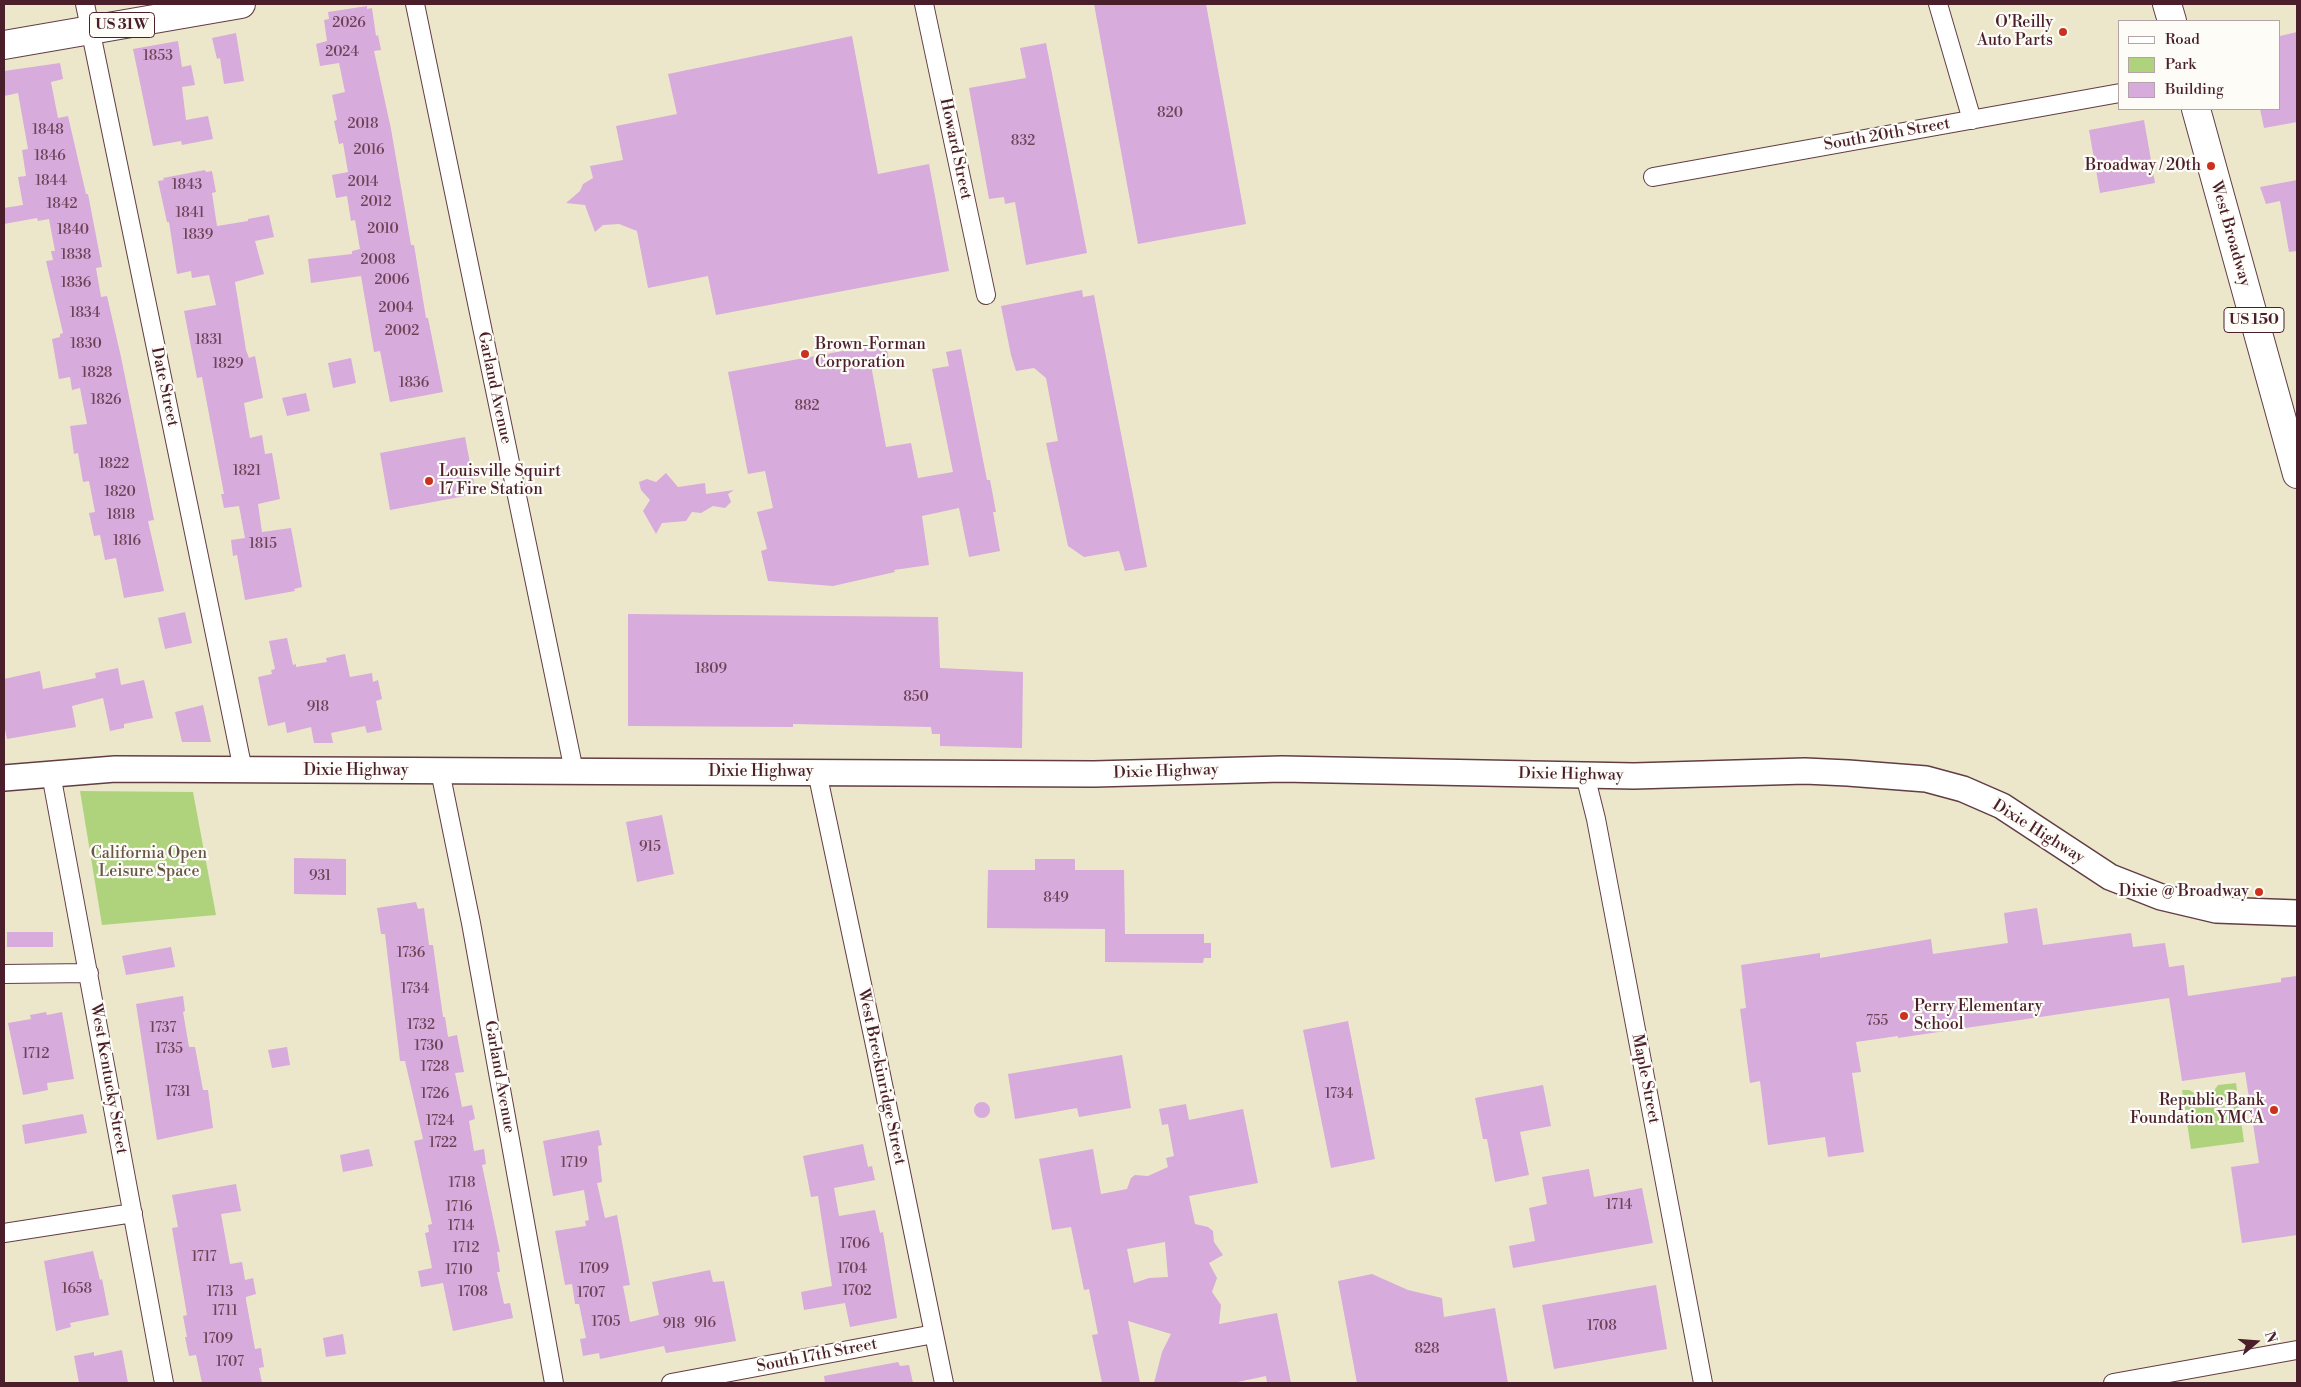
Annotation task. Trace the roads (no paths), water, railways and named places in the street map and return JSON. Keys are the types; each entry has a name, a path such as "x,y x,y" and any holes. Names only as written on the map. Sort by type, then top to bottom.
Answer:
{"main road":[{"name":"US 31W","path":"4,45 240,4"},
{"path":"2167,4 2172,20"},
{"name":"West Broadway","path":"2196,110 2297,474"}],"street":[{"name":"Date Street","path":"85,4 243,770"},
{"name":"Garland Avenue","path":"415,4 574,771"},
{"name":"Howard Street","path":"924,4 986,295"},
{"path":"1938,4 1972,120"},
{"name":"South 20th Street","path":"1653,177 2118,93"},
{"name":"Dixie Highway","path":"4,778 115,769 1094,774 1282,769 1585,776 1805,771 1926,779 1963,789 2002,806 2110,877 2161,897 2216,910 2297,913"},
{"name":"Garland Avenue","path":"440,771 471,923 554,1383"},
{"name":"West Breckinridge Street","path":"816,772 944,1383"},
{"name":"West Kentucky Street","path":"51,774 164,1383"},
{"name":"Maple Street","path":"1585,776 1596,819 1703,1383"},
{"path":"4,974 88,973"},
{"path":"4,1233 133,1213"},
{"name":"South 17th Street","path":"671,1383 934,1334"},
{"path":"2112,1383 2297,1350"}],"place":[{"name":"O'Reilly Auto Parts","path":"2063,32"},
{"name":"Broadway / 20th","path":"2211,166"},
{"name":"Brown-Forman Corporation","path":"805,354"},
{"name":"Louisville Squirt 17 Fire Station","path":"429,481"},
{"name":"Dixie @ Broadway","path":"2259,892"},
{"name":"Perry Elementary School","path":"1904,1016"},
{"name":"Republic Bank Foundation YMCA","path":"2274,1110"}],"park label":[{"name":"California Open Leisure Space","path":"149,863"}]}
